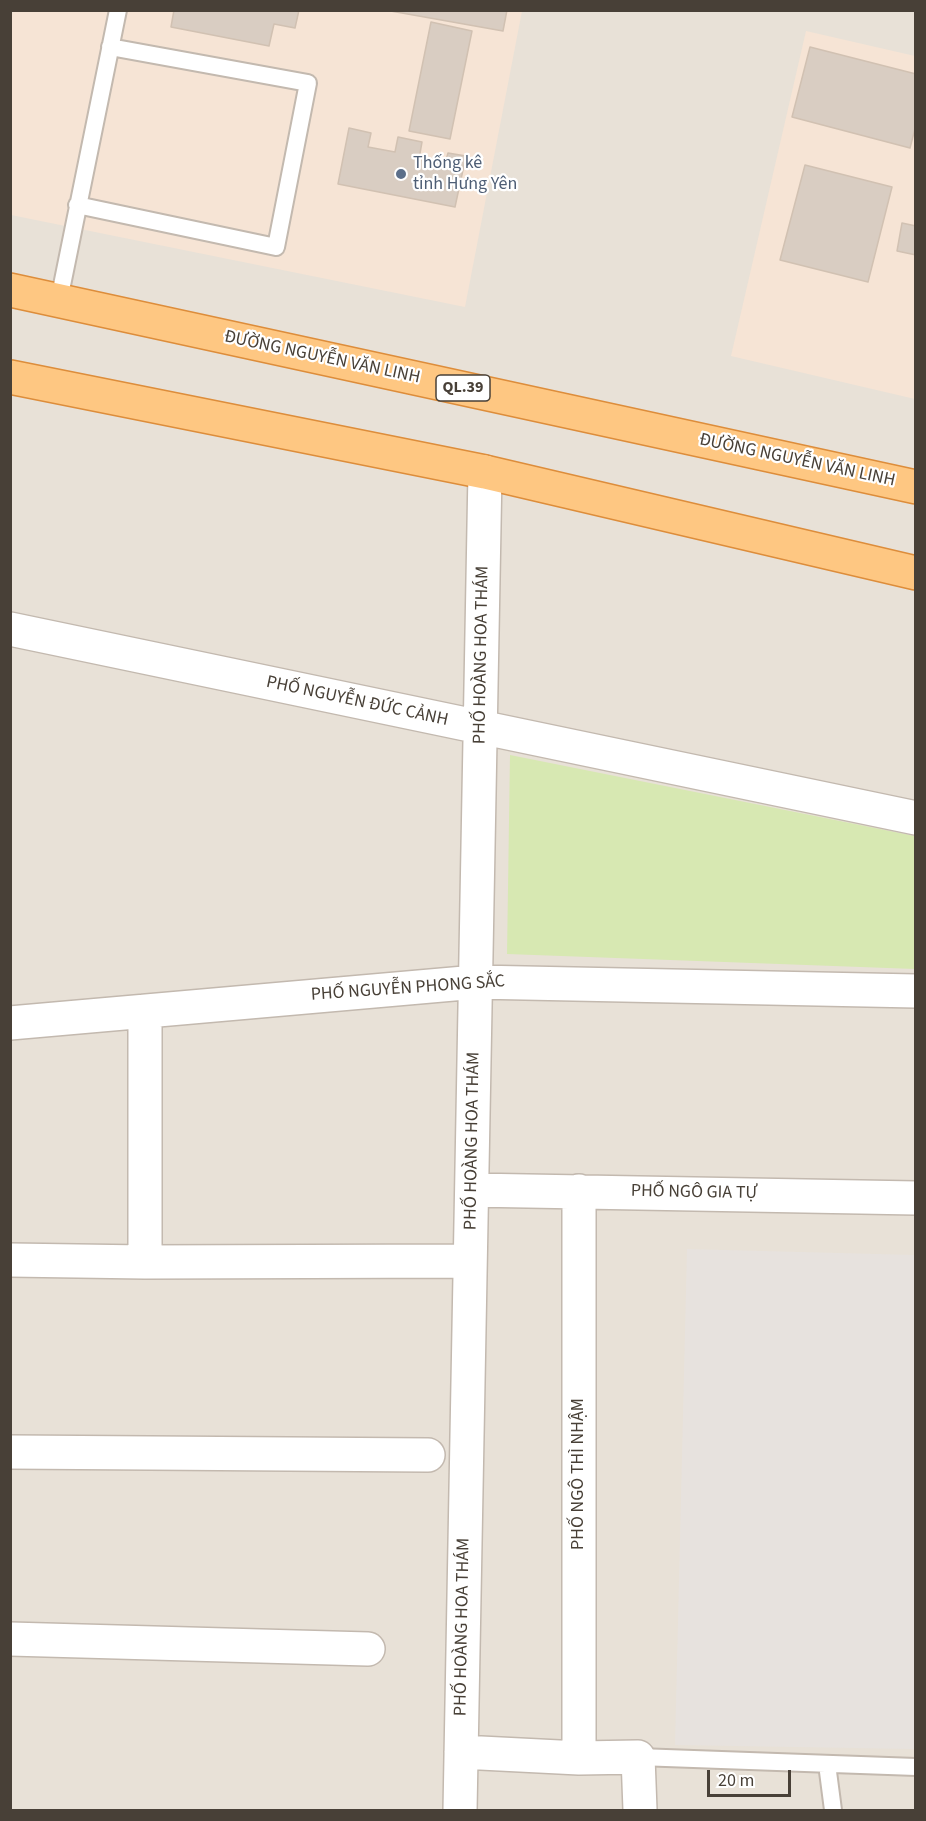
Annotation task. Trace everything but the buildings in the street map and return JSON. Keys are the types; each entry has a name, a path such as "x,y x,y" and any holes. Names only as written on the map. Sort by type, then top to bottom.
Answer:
{"highway":[{"name":"ĐƯỜNG NGUYỄN VĂN LINH","path":"10,290 915,487"},
{"path":"10,377 485,472 915,573"}],"street":[{"name":"PHỐ HOÀNG HOA THÁM","path":"460,1810 485,472"},
{"name":"PHỐ NGUYỄN ĐỨC CẢNH","path":"10,629 915,818"},
{"name":"PHỐ NGUYỄN PHONG SẮC","path":"10,1023 476,982 915,991"},
{"path":"145,1011 146,1262"},
{"name":"PHỐ NGÔ GIA TỰ","path":"471,1190 915,1198"},
{"name":"PHỐ NGÔ THÌ NHẬM","path":"579,1191 579,1758"},
{"path":"10,1260 470,1261"},
{"path":"10,1452 428,1455"},
{"path":"10,1640 368,1649"},
{"path":"461,1752 579,1758 638,1757 640,1810"}],"lane":[{"path":"59,300 118,10"},
{"path":"77,205 276,247 308,83 110,47"},
{"path":"638,1757 915,1767"},
{"path":"827,1764 832,1810"}],"shaded area":[{"path":"11,11 915,11 915,1810 11,1810"},
{"path":"13,11 522,11 465,307 11,215 10,22"},
{"path":"806,31 915,56 915,399 731,356"},
{"path":"687,1249 915,1255 915,1749 675,1745"}],"green space":[{"path":"510,755 915,836 915,969 507,954"}],"place":[{"name":"Thống kê tỉnh Hưng Yên","path":"401,174"}]}
